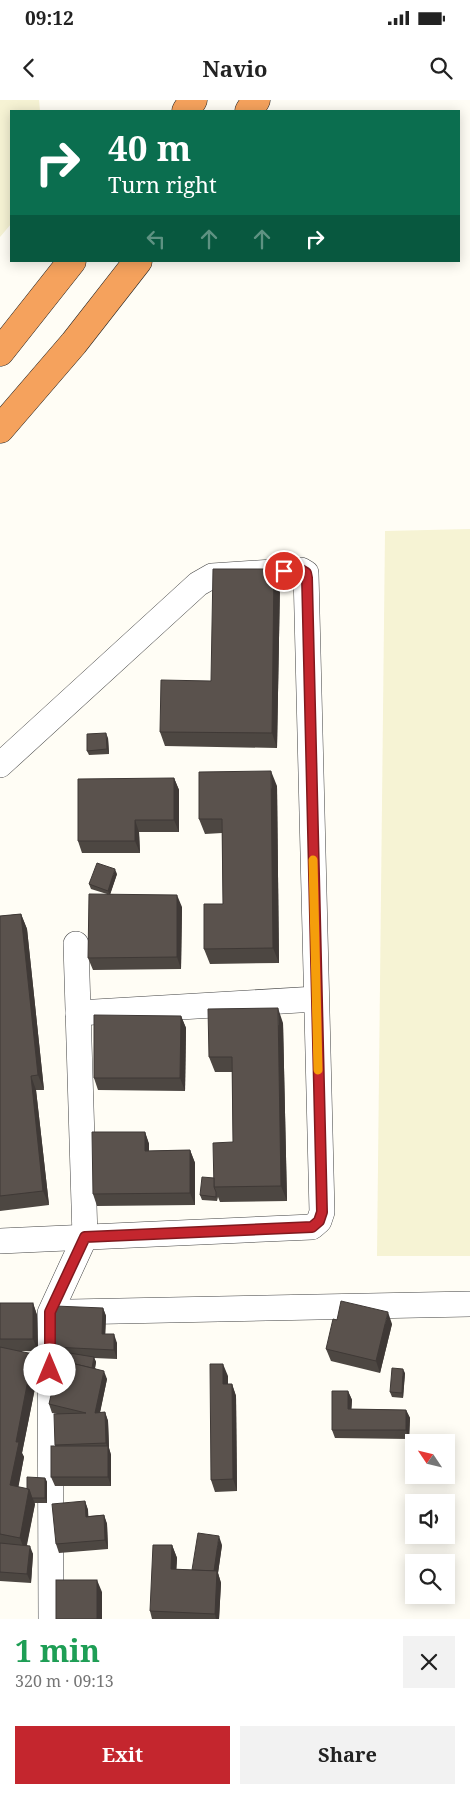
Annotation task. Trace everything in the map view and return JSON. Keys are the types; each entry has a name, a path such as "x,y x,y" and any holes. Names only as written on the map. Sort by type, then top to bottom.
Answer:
{"highway":[{"path":"0,352 71,262"},
{"path":"0,429 74,342 137,262"}],"street":[{"path":"0,765 198,584 212,576 301,570 306,573 322,1212 319,1221 312,1227 0,1242"},
{"path":"51,1619 50,1312 85,1237 76,944"},
{"path":"78,1013 316,999"},
{"path":"25,1312 470,1304"}],"shaded area":[{"path":"0,100 39,100 40,110 10,110 10,225 0,237"},
{"path":"470,529 470,1256 377,1256 385,531"}],"building":[{"path":"213,569 274,569 272,733 160,732 161,680 211,681"},
{"path":"106,733 107,749 87,751 87,734"},
{"path":"271,771 273,948 204,949 204,904 223,904 222,819 199,819 199,772"},
{"path":"174,778 174,820 135,820 135,841 78,841 78,779"},
{"path":"97,863 115,869 108,891 89,884"},
{"path":"89,894 177,895 177,957 88,958"},
{"path":"21,914 38,1075 31,1076 43,1191 0,1196 0,916"},
{"path":"278,1008 281,1186 214,1187 213,1143 233,1142 232,1057 209,1057 208,1009"},
{"path":"94,1015 181,1016 180,1078 94,1078"},
{"path":"92,1132 145,1132 145,1151 190,1150 190,1193 93,1194"},
{"path":"202,1177 214,1178 216,1197 200,1195"},
{"path":"341,1301 388,1312 376,1361 326,1349 333,1319 337,1320"},
{"path":"0,1303 33,1303 33,1339 0,1339"},
{"path":"55,1306 103,1308 102,1334 114,1334 114,1350 53,1347"},
{"path":"0,1347 33,1354 16,1442 19,1442 10,1485 29,1489 20,1538 0,1534"},
{"path":"63,1352 94,1357 92,1368 62,1361"},
{"path":"59,1360 104,1371 95,1413 105,1412 106,1443 55,1445 54,1414 86,1413 49,1404"},
{"path":"210,1364 223,1364 223,1384 232,1384 233,1479 211,1480"},
{"path":"392,1368 403,1369 402,1393 390,1392"},
{"path":"332,1391 348,1391 348,1409 406,1410 406,1430 332,1430"},
{"path":"51,1446 108,1446 108,1477 51,1477"},
{"path":"27,1477 45,1478 45,1498 32,1498 29,1489 27,1489"},
{"path":"85,1501 86,1517 104,1515 105,1540 56,1544 52,1504"},
{"path":"198,1533 219,1536 214,1571 192,1570"},
{"path":"0,1543 30,1546 27,1574 0,1572"},
{"path":"153,1545 172,1545 171,1569 217,1571 215,1614 150,1611"},
{"path":"56,1580 97,1580 97,1619 56,1619"}],"slow traffic":[{"path":"313,860 318,1070"}],"route":[{"path":"50,1370 50,1312 85,1237 312,1227 319,1221 322,1212 307,578 306,573 301,570 284,571"}]}
